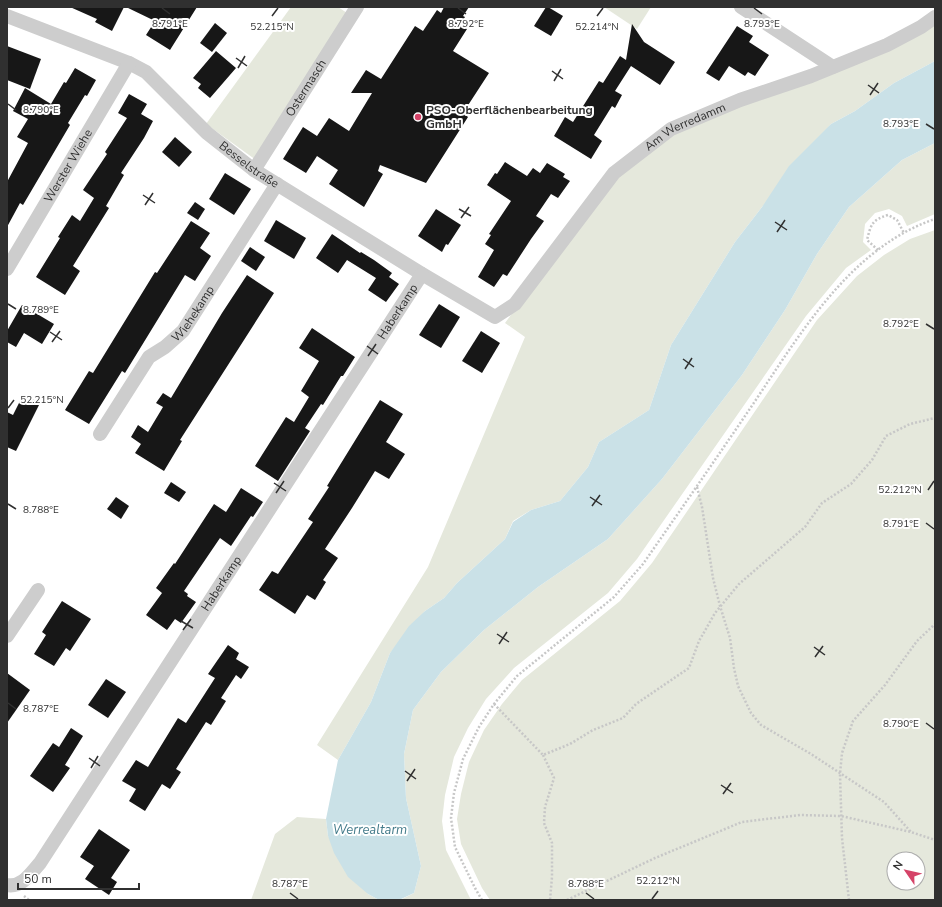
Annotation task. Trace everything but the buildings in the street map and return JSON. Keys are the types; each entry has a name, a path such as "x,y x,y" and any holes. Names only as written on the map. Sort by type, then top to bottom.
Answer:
{"street":[{"name":"Ostermasch","path":"254,170 357,7"},
{"path":"741,7 833,67"},
{"name":"Besselstraße","path":"7,16 129,63 146,72 206,133 254,170 422,274 495,317"},
{"name":"Am Werredamm","path":"495,317 515,304 614,173 671,129 740,100 833,67 887,45 921,27 935,17"},
{"name":"Werster Wiehe","path":"7,269 129,63"},
{"name":"Wiehekamp","path":"100,434 149,357 165,347 183,331 277,184"},
{"name":"Haberkamp","path":"10,885 25,880 40,863 422,274"},
{"path":"7,636 38,590"}],"path":[{"path":"878,250 867,240 870,226 877,218 888,215 898,220 904,233"},
{"path":"482,900 455,847 451,818 454,793 463,760 479,727 494,704 517,676 614,597 643,564 812,318 851,272 878,250 904,233 935,219"},
{"path":"543,755 570,744 593,730 623,718 636,704 689,668 699,641 720,606 739,584 805,527 822,503 850,484 872,460 886,436 910,424 935,418"},
{"path":"697,486 702,507 713,578 730,638 738,686 751,713 761,725 811,754 884,802 911,832"},
{"path":"848,900 841,816 840,774 842,753 853,721 885,685 917,641 935,624"},
{"path":"494,704 543,755 554,778 545,807 544,823 552,843 550,900"},
{"path":"567,900 656,858 742,822 800,815 841,816 911,832 935,840"}],"shaded area":[{"path":"291,7 338,7 353,17 260,163 206,124"},
{"path":"604,7 651,7 637,29"},
{"path":"935,22 935,61 894,83 855,111 831,124 735,242 671,345 649,410 599,442 588,467 560,501 531,510 513,521 505,539 457,583 444,598 425,611 390,653 371,702 338,760 317,745 428,567 525,337 505,323 565,242 618,175 676,130"},
{"path":"935,143 935,214 907,226 902,216 889,209 875,213 865,224 863,242 871,250 846,268 806,316 637,559 608,593 514,668 486,699 468,728 454,757 445,795 442,821 446,850 471,900 400,900 414,893 421,866 406,798 404,754 413,710 441,672 484,630 538,587 608,539 662,479 742,375 785,310 817,254 849,207 902,160"},
{"path":"935,230 935,900 490,900 482,888 461,844 457,819 461,794 469,762 484,730 502,704 522,680 620,601 652,563 817,320 857,276 884,255 910,239"},
{"path":"297,817 326,819 328,836 368,894 379,900 251,900 275,834"}],"water":[{"name":"Werrealtarm","path":"935,61 935,143 902,160 849,207 817,254 785,310 742,375 662,479 608,539 538,587 484,630 441,672 413,710 404,754 406,798 421,866 414,893 399,900 379,900 368,894 348,877 334,853 328,836 326,819 338,760 371,702 390,653 409,626 425,611 444,598 457,583 505,539 513,522 531,510 560,501 588,467 599,442 649,410 671,345 735,242 762,207 789,166 831,124 855,111 894,83"}],"place":[{"name":"PSO-Oberflächenbearbeitung GmbH","path":"418,117"}]}
